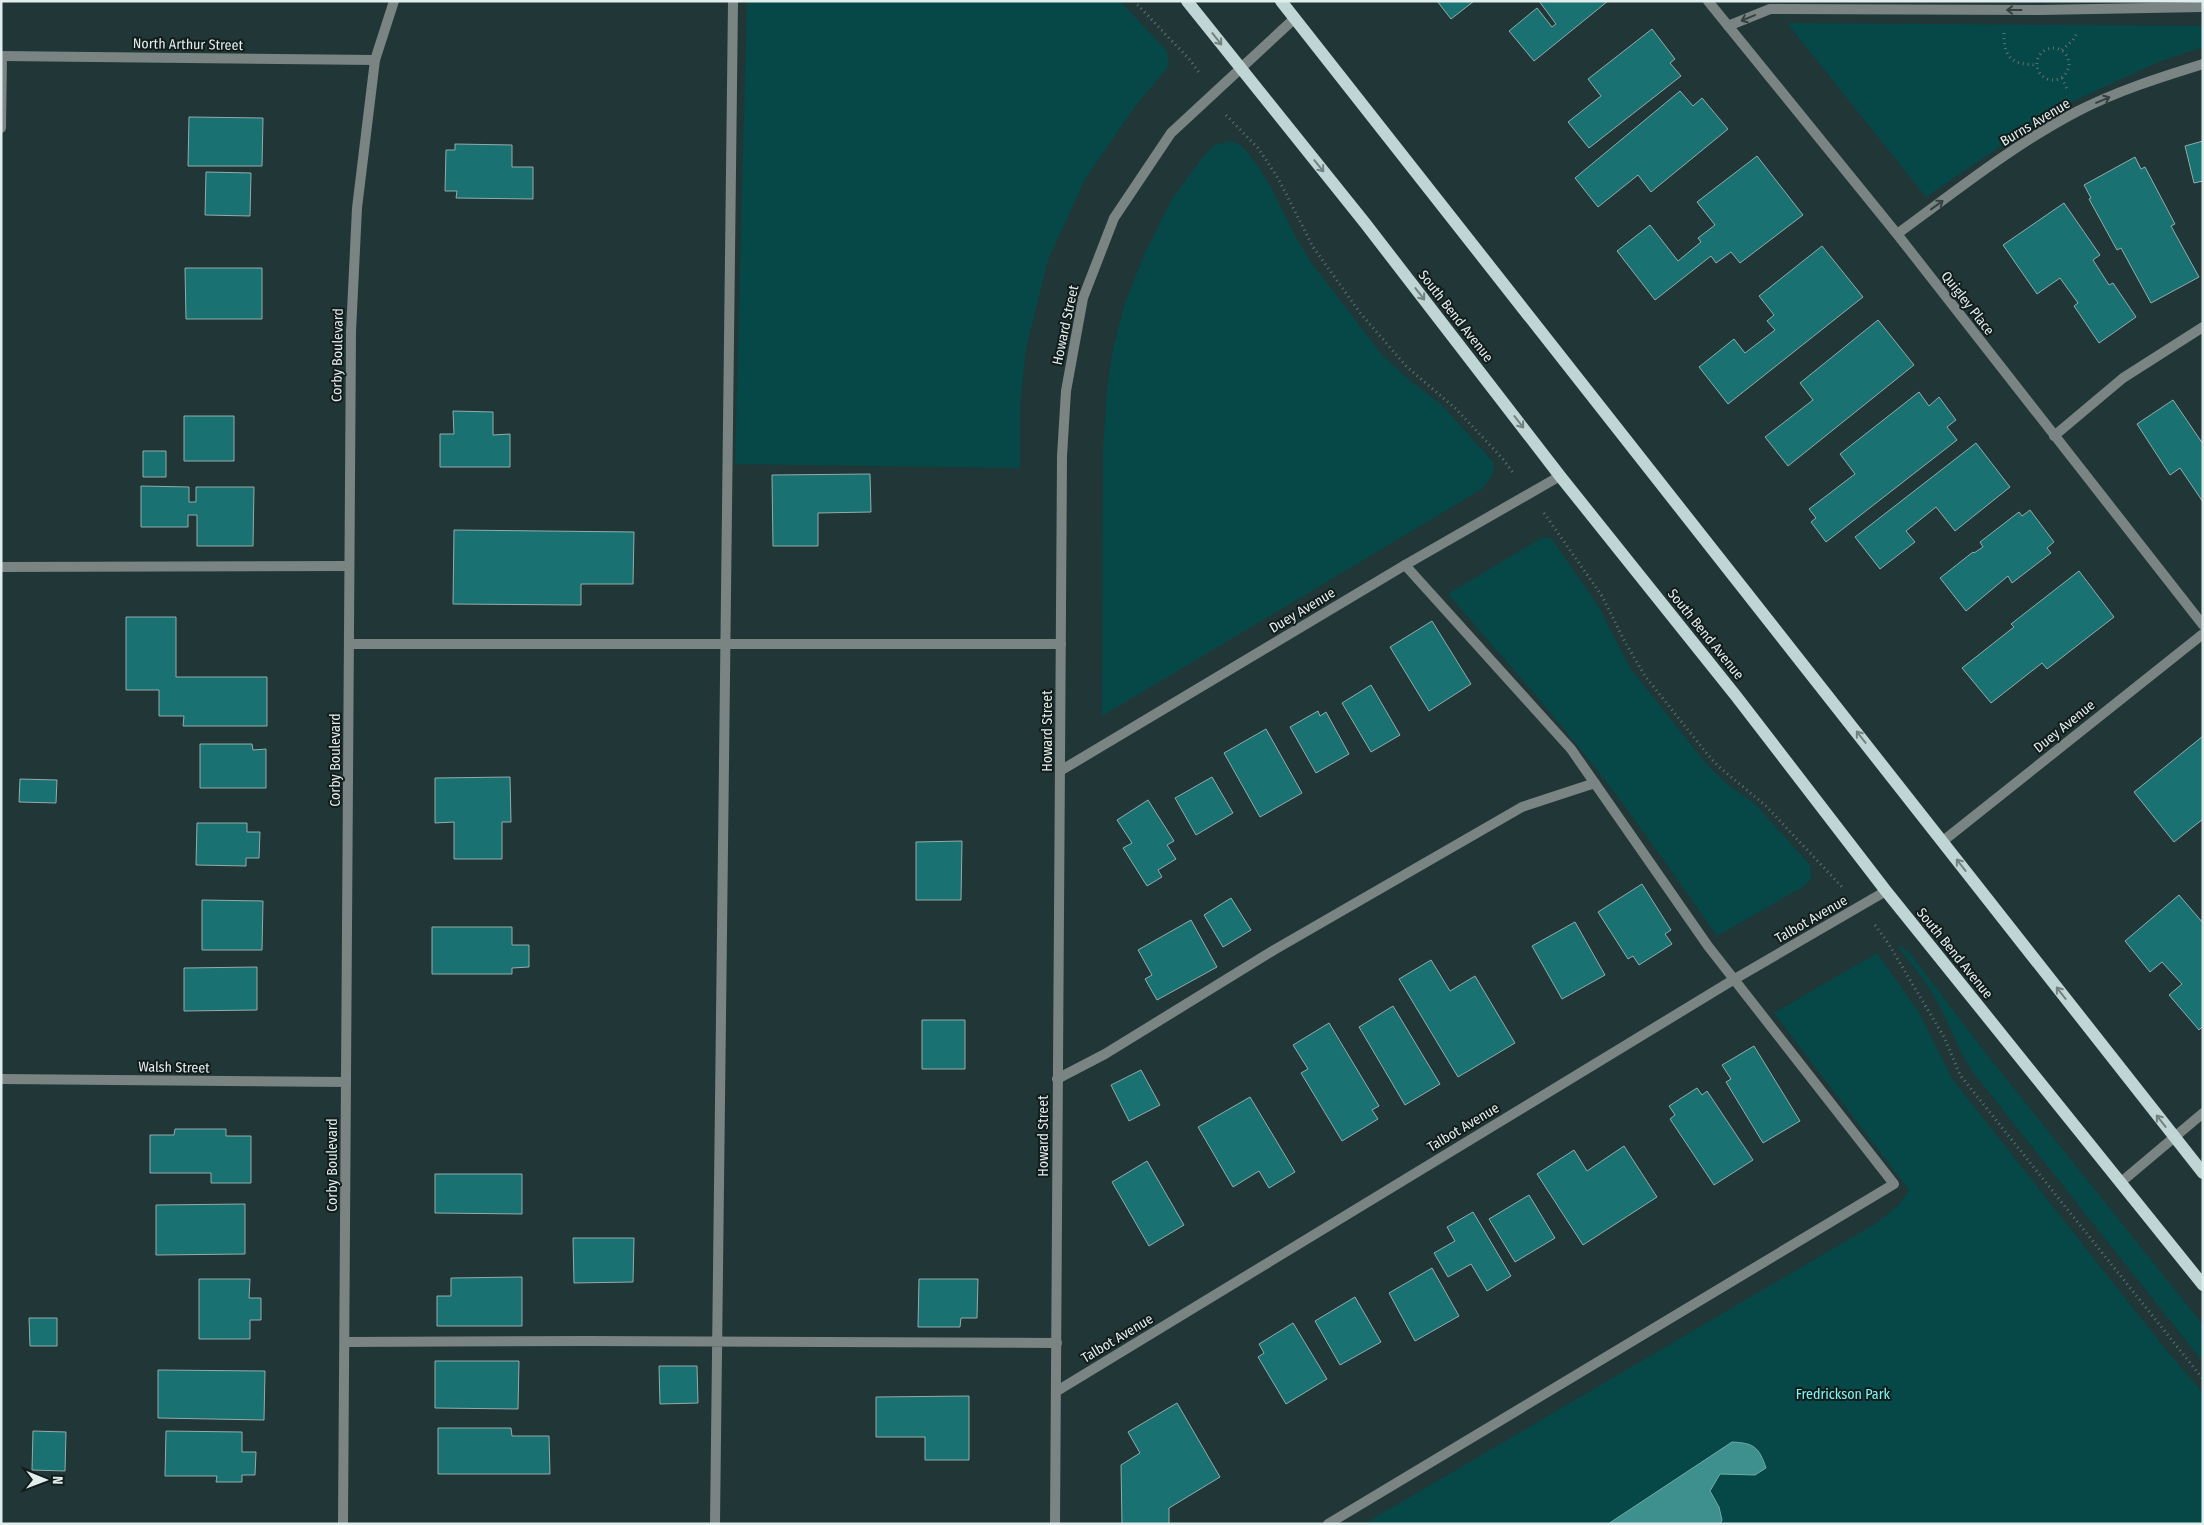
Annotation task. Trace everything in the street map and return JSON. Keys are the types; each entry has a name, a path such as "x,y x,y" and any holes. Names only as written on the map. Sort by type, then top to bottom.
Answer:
{"main road":[{"name":"South Bend Avenue","path":"1187,1 1365,222 1560,476 1736,696 1886,891 2203,1285"},
{"path":"1281,1 2203,1172"}],"street":[{"name":"Corby Boulevard","path":"343,1524 350,332 357,208 375,60 394,1"},
{"path":"715,1524 733,1"},
{"name":"Quigley Place","path":"1708,1 1897,234 2203,625"},
{"path":"1728,26 1770,9 2040,6 2203,7"},
{"name":"Howard Street","path":"1055,1524 1060,644 1062,456 1066,392 1083,298 1114,218 1170,133 1294,18"},
{"name":"North Arthur Street","path":"1,56 375,60"},
{"path":"1,56 1,128"},
{"name":"Burns Avenue","path":"1897,234 2014,149 2078,111 2149,81 2203,64"},
{"path":"2054,436 2123,378 2203,327"},
{"name":"Duey Avenue","path":"1060,771 1405,565 1560,476"},
{"path":"1328,1524 1894,1184 1733,980 1571,749 1405,565"},
{"path":"1,567 349,566"},
{"name":"Duey Avenue","path":"1943,842 2203,634"},
{"path":"349,644 725,642 1060,644"},
{"path":"1057,1079 1105,1054 1274,950 1522,807 1595,783"},
{"name":"Talbot Avenue","path":"1057,1391 1733,980 1886,891"},
{"name":"Walsh Street","path":"1,1079 346,1082"},
{"path":"2120,1183 2203,1113"},
{"path":"345,1342 1057,1343"}],"path":[{"path":"1134,1 1190,60"},
{"path":"2004,32 2005,50 2009,57 2023,64 2037,65"},
{"path":"2062,50 2073,40 2077,32"},
{"path":"2047,48 2062,50 2067,54 2070,64 2062,78 2051,80 2046,79 2039,71 2037,65 2039,56 2047,48"},
{"path":"1231,122 1263,156 1278,178 1313,247 1362,314 1407,367 1456,409 1502,458"},
{"path":"1553,525 1602,596 1625,642 1645,676 1718,766 1766,806 1860,906 1888,943 1944,1037 1960,1075 2203,1379"}],"green space":[{"path":"747,1 1120,1 1167,51 1169,66 1136,105 1085,179 1048,260 1026,348 1020,407 1020,468 735,464"},
{"path":"1787,23 2203,26 2203,47 2161,61 2054,110 1926,197"},
{"path":"1231,141 1242,146 1257,165 1272,189 1310,261 1383,356 1409,380 1441,404 1494,463 1492,476 1482,489 1102,716 1103,449 1107,390 1113,349 1124,306 1144,255 1172,199 1203,157 1215,145"},
{"path":"1543,537 1551,538 1597,604 1630,668 1707,765 1727,784 1755,804 1810,865 1811,878 1806,885 1717,936 1643,831 1597,770 1448,594"},
{"path":"1900,946 1909,952 1988,1056 2203,1325 2203,1362 1972,1071 1937,1001 1924,980 1898,947"},
{"name":"Fredrickson Park","path":"1877,953 1918,1011 1953,1080 2167,1351 2203,1393 2203,1524 1364,1524 1875,1224 1899,1205 1909,1190 1774,1013"}],"shaded area":[{"path":"1732,1442 1751,1445 1755,1448 1761,1455 1766,1468 1755,1475 1720,1474 1710,1491 1719,1507 1722,1520 1720,1524 1608,1524"}],"building":[{"path":"1437,1 1474,1 1451,19"},
{"path":"1539,1 1608,1 1534,61 1509,31 1537,8 1552,27 1556,24"},
{"path":"1652,29 1675,59 1670,63 1681,76 1589,148 1568,122 1601,96 1588,79"},
{"path":"1680,91 1693,106 1702,98 1728,129 1651,192 1638,175 1598,207 1575,178"},
{"path":"189,117 263,118 262,166 188,166"},
{"path":"2203,141 2203,181 2194,183 2185,146"},
{"path":"455,144 512,145 512,167 533,167 533,199 456,198 457,191 445,191 446,150 455,150"},
{"path":"1757,156 1803,215 1740,263 1731,252 1716,263 1711,256 1655,300 1617,251 1650,225 1678,261 1701,242 1698,238 1715,225 1697,202"},
{"path":"2135,157 2141,169 2145,167 2175,224 2171,226 2199,277 2151,303 2121,248 2117,250 2089,199 2091,198 2084,185"},
{"path":"206,172 251,173 250,216 205,215"},
{"path":"2064,203 2100,255 2093,260 2109,285 2113,283 2136,317 2099,343 2074,306 2078,303 2060,278 2037,294 2003,245"},
{"path":"1822,246 1863,297 1728,404 1699,367 1734,339 1745,353 1775,330 1767,321 1774,315 1759,296"},
{"path":"185,268 262,268 262,319 186,319"},
{"path":"1878,320 1914,365 1788,466 1765,437 1813,400 1800,383"},
{"path":"1919,392 1929,406 1939,397 1956,420 1947,427 1957,440 1826,542 1811,522 1816,518 1809,509 1855,474 1840,454"},
{"path":"2173,400 2203,444 2203,502 2180,468 2170,475 2137,424"},
{"path":"453,411 493,412 493,435 510,434 510,467 440,467 440,434 454,434"},
{"path":"184,416 234,416 234,461 184,461"},
{"path":"1976,443 2010,487 1955,531 1936,507 1906,531 1915,542 1880,569 1855,537"},
{"path":"143,451 166,451 166,477 143,477"},
{"path":"870,474 871,512 818,513 818,546 773,546 772,475"},
{"path":"141,486 189,487 189,502 196,502 196,487 254,487 253,546 197,546 197,515 188,515 188,527 141,527"},
{"path":"2030,510 2054,542 2047,548 2051,553 2012,583 2008,576 1966,611 1940,578 1973,552 1983,547 1980,542 2019,512 2022,516"},
{"path":"454,530 634,532 633,584 581,584 581,605 453,604"},
{"path":"2079,571 2114,617 2047,669 2042,663 1991,703 1962,668 2014,627 2011,624"},
{"path":"126,617 176,617 176,677 267,677 267,726 183,726 184,716 159,716 159,690 126,690"},
{"path":"1432,621 1471,684 1429,711 1390,647"},
{"path":"1371,685 1400,735 1371,752 1342,703"},
{"path":"1318,711 1320,716 1326,712 1349,754 1316,773 1290,727"},
{"path":"1266,729 1302,793 1260,817 1224,753"},
{"path":"2203,736 2203,819 2174,842 2134,792"},
{"path":"200,744 252,744 253,750 266,749 266,788 200,788"},
{"path":"510,777 511,822 502,822 502,859 454,859 454,822 435,823 435,778"},
{"path":"1212,777 1233,813 1196,835 1175,798"},
{"path":"20,779 57,780 56,803 19,802"},
{"path":"1148,800 1174,841 1167,845 1176,859 1158,870 1162,877 1147,886 1123,848 1132,843 1117,820"},
{"path":"197,823 247,823 247,832 260,832 259,858 246,858 246,866 196,865"},
{"path":"962,841 961,900 916,900 916,842"},
{"path":"1642,884 1671,930 1665,934 1672,944 1639,965 1633,956 1628,959 1598,912"},
{"path":"2179,895 2203,923 2203,1026 2199,1030 2169,995 2182,984 2162,962 2150,972 2125,941"},
{"path":"1231,898 1251,930 1223,947 1204,915"},
{"path":"202,900 263,901 262,950 202,950"},
{"path":"1191,920 1217,967 1157,1000 1145,979 1152,975 1138,950"},
{"path":"1575,922 1605,975 1562,999 1532,946"},
{"path":"432,927 512,927 512,945 529,945 529,967 512,968 512,974 432,974"},
{"path":"1431,960 1450,991 1475,976 1515,1043 1458,1077 1399,979"},
{"path":"257,967 257,1010 184,1011 184,968"},
{"path":"1393,1006 1440,1084 1405,1105 1359,1027"},
{"path":"922,1020 965,1020 965,1069 922,1069"},
{"path":"1329,1023 1379,1106 1372,1110 1378,1119 1342,1141 1301,1073 1308,1069 1293,1045"},
{"path":"1754,1046 1800,1121 1763,1143 1726,1082 1731,1079 1722,1065"},
{"path":"1141,1070 1160,1105 1129,1121 1111,1085"},
{"path":"1697,1088 1702,1095 1707,1091 1753,1160 1714,1185 1670,1119 1675,1115 1669,1106"},
{"path":"1250,1097 1295,1172 1269,1188 1259,1171 1233,1187 1198,1127"},
{"path":"175,1129 226,1129 226,1136 251,1136 251,1183 211,1183 211,1173 150,1173 150,1135 174,1135"},
{"path":"1624,1146 1657,1197 1583,1245 1537,1174 1574,1150 1587,1171"},
{"path":"1147,1161 1184,1225 1149,1246 1112,1182"},
{"path":"435,1174 522,1174 522,1214 435,1213"},
{"path":"1529,1195 1555,1238 1515,1262 1489,1219"},
{"path":"245,1204 245,1254 156,1255 156,1205"},
{"path":"1473,1212 1511,1276 1487,1291 1471,1264 1448,1277 1434,1253 1455,1241 1447,1227"},
{"path":"573,1238 634,1238 633,1282 574,1283"},
{"path":"1432,1268 1459,1316 1415,1341 1389,1293"},
{"path":"522,1277 522,1326 437,1326 437,1296 451,1296 451,1278"},
{"path":"199,1279 250,1279 249,1298 261,1298 261,1320 250,1320 250,1339 199,1339"},
{"path":"919,1279 978,1279 977,1318 961,1318 960,1327 918,1327"},
{"path":"1355,1297 1381,1342 1340,1365 1315,1321"},
{"path":"29,1318 57,1318 57,1346 30,1346"},
{"path":"1293,1323 1327,1379 1286,1404 1258,1357 1264,1353 1259,1344"},
{"path":"435,1361 519,1361 518,1409 435,1408"},
{"path":"659,1366 697,1366 698,1403 660,1404"},
{"path":"158,1370 265,1371 264,1420 158,1418"},
{"path":"969,1396 969,1460 925,1460 925,1437 876,1437 876,1397"},
{"path":"1177,1403 1220,1477 1169,1508 1169,1524 1122,1524 1121,1465 1140,1453 1128,1432"},
{"path":"438,1428 511,1428 512,1436 549,1436 550,1474 438,1474"},
{"path":"33,1431 66,1432 65,1471 32,1470"},
{"path":"166,1431 242,1432 242,1452 256,1452 255,1475 242,1475 242,1482 216,1482 217,1476 165,1476"}]}
